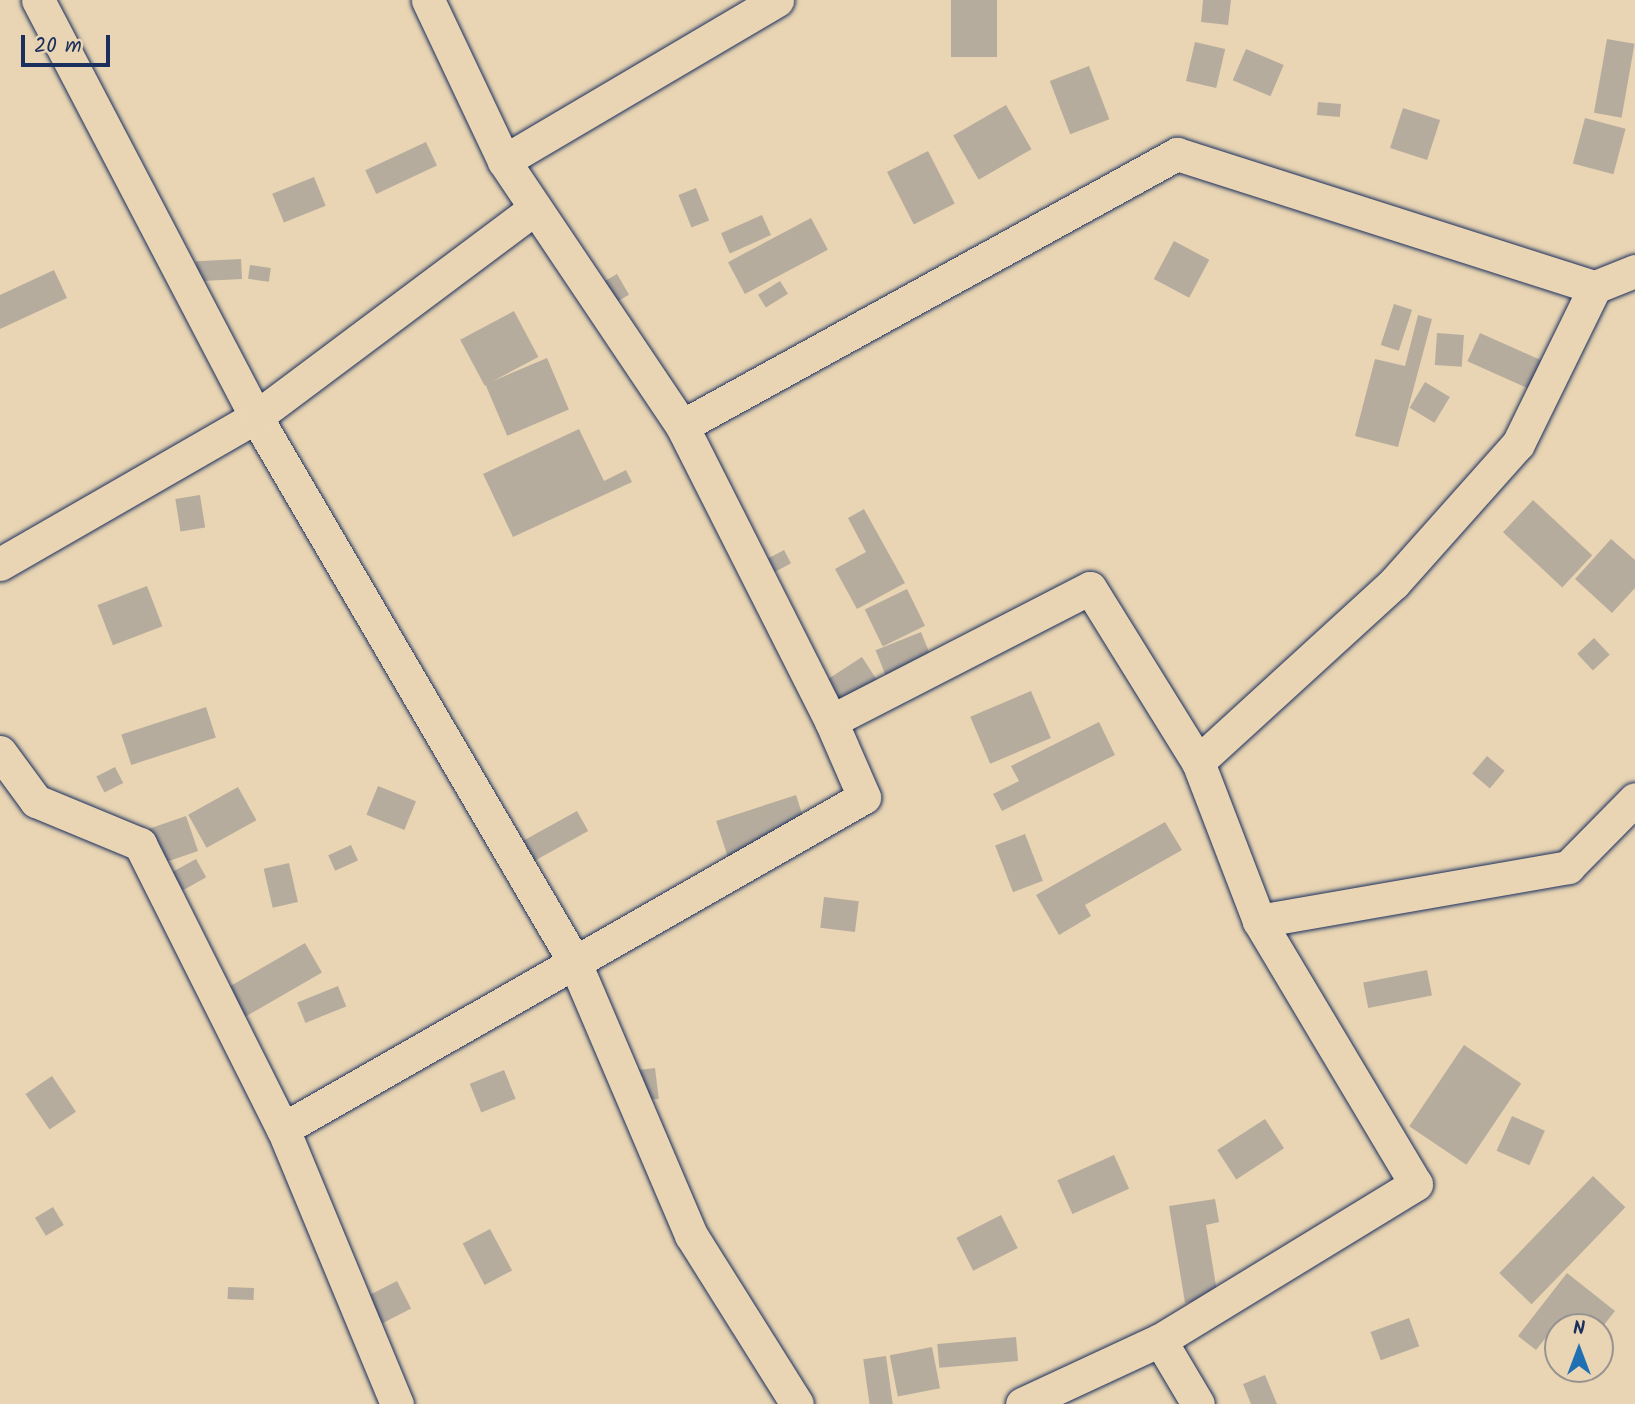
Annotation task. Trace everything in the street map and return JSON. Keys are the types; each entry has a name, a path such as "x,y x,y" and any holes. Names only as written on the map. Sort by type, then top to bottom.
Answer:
{"street":[{"path":"38,0 256,417 575,963 691,1235 797,1404"},
{"path":"283,1129 864,797 831,721 682,426 504,161 428,0"},
{"path":"504,161 776,0"},
{"path":"682,426 1177,155 1595,287 1635,271"},
{"path":"0,564 256,417 534,209"},
{"path":"1198,762 1394,583 1518,444 1595,287"},
{"path":"831,721 1090,588 1198,762 1259,921 1416,1184 1160,1340 1022,1404"},
{"path":"0,752 36,801 140,844 283,1129 397,1404"},
{"path":"1259,921 1568,867 1635,799"},
{"path":"1160,1340 1198,1404"}],"building":[{"path":"951,0 997,0 997,57 951,57"},
{"path":"1203,0 1231,0 1228,25 1201,22"},
{"path":"1607,39 1635,44 1622,118 1594,113"},
{"path":"1195,42 1225,49 1216,88 1186,81"},
{"path":"1246,49 1284,65 1270,96 1233,80"},
{"path":"1089,66 1109,119 1070,134 1050,81"},
{"path":"1318,102 1341,104 1340,117 1317,115"},
{"path":"1006,105 1032,149 979,180 953,136"},
{"path":"1403,108 1440,120 1427,160 1390,148"},
{"path":"1585,118 1626,129 1613,174 1573,163"},
{"path":"426,142 437,166 376,194 365,170"},
{"path":"928,151 955,204 914,224 887,172"},
{"path":"314,177 326,206 284,223 272,194"},
{"path":"696,188 709,220 691,228 678,195"},
{"path":"762,215 771,235 730,253 721,233"},
{"path":"811,218 828,250 745,294 728,262"},
{"path":"1174,241 1209,260 1189,298 1154,279"},
{"path":"241,259 242,279 197,281 196,261"},
{"path":"250,265 271,268 269,282 248,279"},
{"path":"54,270 67,298 0,329 0,295"},
{"path":"617,274 629,295 605,309 593,288"},
{"path":"780,281 788,294 766,307 758,295"},
{"path":"1394,304 1412,310 1399,351 1381,345"},
{"path":"514,311 538,357 485,386 460,340"},
{"path":"1418,315 1432,319 1398,447 1355,436 1375,359 1405,366"},
{"path":"1437,333 1464,335 1462,367 1435,365"},
{"path":"1480,333 1557,367 1544,395 1467,361"},
{"path":"547,358 569,410 507,436 485,384"},
{"path":"1425,382 1450,397 1434,423 1410,408"},
{"path":"579,429 604,481 626,470 632,482 513,537 483,474"},
{"path":"200,495 205,528 180,532 175,499"},
{"path":"1533,500 1592,555 1562,587 1503,532"},
{"path":"864,509 905,583 857,609 835,569 866,552 848,518"},
{"path":"1611,539 1635,560 1635,588 1612,613 1575,579"},
{"path":"784,550 791,563 766,576 759,563"},
{"path":"147,586 162,626 113,645 98,605"},
{"path":"907,589 925,626 883,646 865,610"},
{"path":"921,632 936,669 891,687 876,650"},
{"path":"1594,638 1610,655 1593,671 1577,654"},
{"path":"862,657 887,696 839,727 814,688"},
{"path":"1031,691 1051,738 990,764 970,717"},
{"path":"206,707 216,737 131,765 121,735"},
{"path":"1099,722 1115,755 1002,811 993,794 1019,781 1011,766"},
{"path":"1487,756 1505,771 1490,788 1472,774"},
{"path":"115,767 123,783 104,793 96,777"},
{"path":"378,786 416,801 404,830 366,815"},
{"path":"238,787 256,820 207,848 188,815"},
{"path":"796,795 810,837 730,863 716,821"},
{"path":"577,811 588,831 521,868 510,848"},
{"path":"186,816 198,851 139,871 127,836"},
{"path":"1165,822 1182,850 1085,905 1091,916 1059,935 1036,895"},
{"path":"1025,834 1043,881 1013,892 995,845"},
{"path":"351,845 358,861 335,871 328,855"},
{"path":"196,859 206,877 181,891 171,873"},
{"path":"289,863 298,902 273,908 264,869"},
{"path":"824,897 859,901 855,932 820,928"},
{"path":"305,943 322,972 223,1029 206,1000"},
{"path":"1427,970 1432,996 1368,1008 1363,982"},
{"path":"338,986 346,1006 305,1023 297,1002"},
{"path":"1464,1045 1521,1084 1466,1165 1409,1126"},
{"path":"655,1068 659,1099 624,1103 620,1072"},
{"path":"504,1070 516,1099 481,1113 470,1084"},
{"path":"52,1076 76,1112 50,1130 25,1094"},
{"path":"1512,1116 1545,1131 1529,1165 1497,1151"},
{"path":"1265,1119 1284,1148 1236,1179 1217,1150"},
{"path":"1114,1155 1129,1189 1072,1214 1057,1180"},
{"path":"1593,1176 1625,1207 1532,1304 1499,1273"},
{"path":"1215,1199 1219,1222 1206,1225 1218,1298 1185,1303 1169,1206"},
{"path":"53,1207 64,1225 46,1236 35,1218"},
{"path":"1001,1215 1018,1248 973,1271 956,1238"},
{"path":"490,1229 512,1270 485,1285 463,1244"},
{"path":"1567,1273 1615,1311 1544,1313 1544,1340 1536,1350 1518,1336"},
{"path":"397,1281 411,1309 383,1323 368,1296"},
{"path":"228,1287 254,1288 254,1300 228,1299"},
{"path":"1409,1318 1419,1346 1381,1360 1370,1332"},
{"path":"1016,1337 1018,1361 939,1368 937,1344"},
{"path":"932,1347 940,1388 898,1396 890,1355"},
{"path":"886,1356 893,1404 870,1404 863,1359"},
{"path":"1265,1375 1277,1404 1251,1404 1243,1384"}]}
